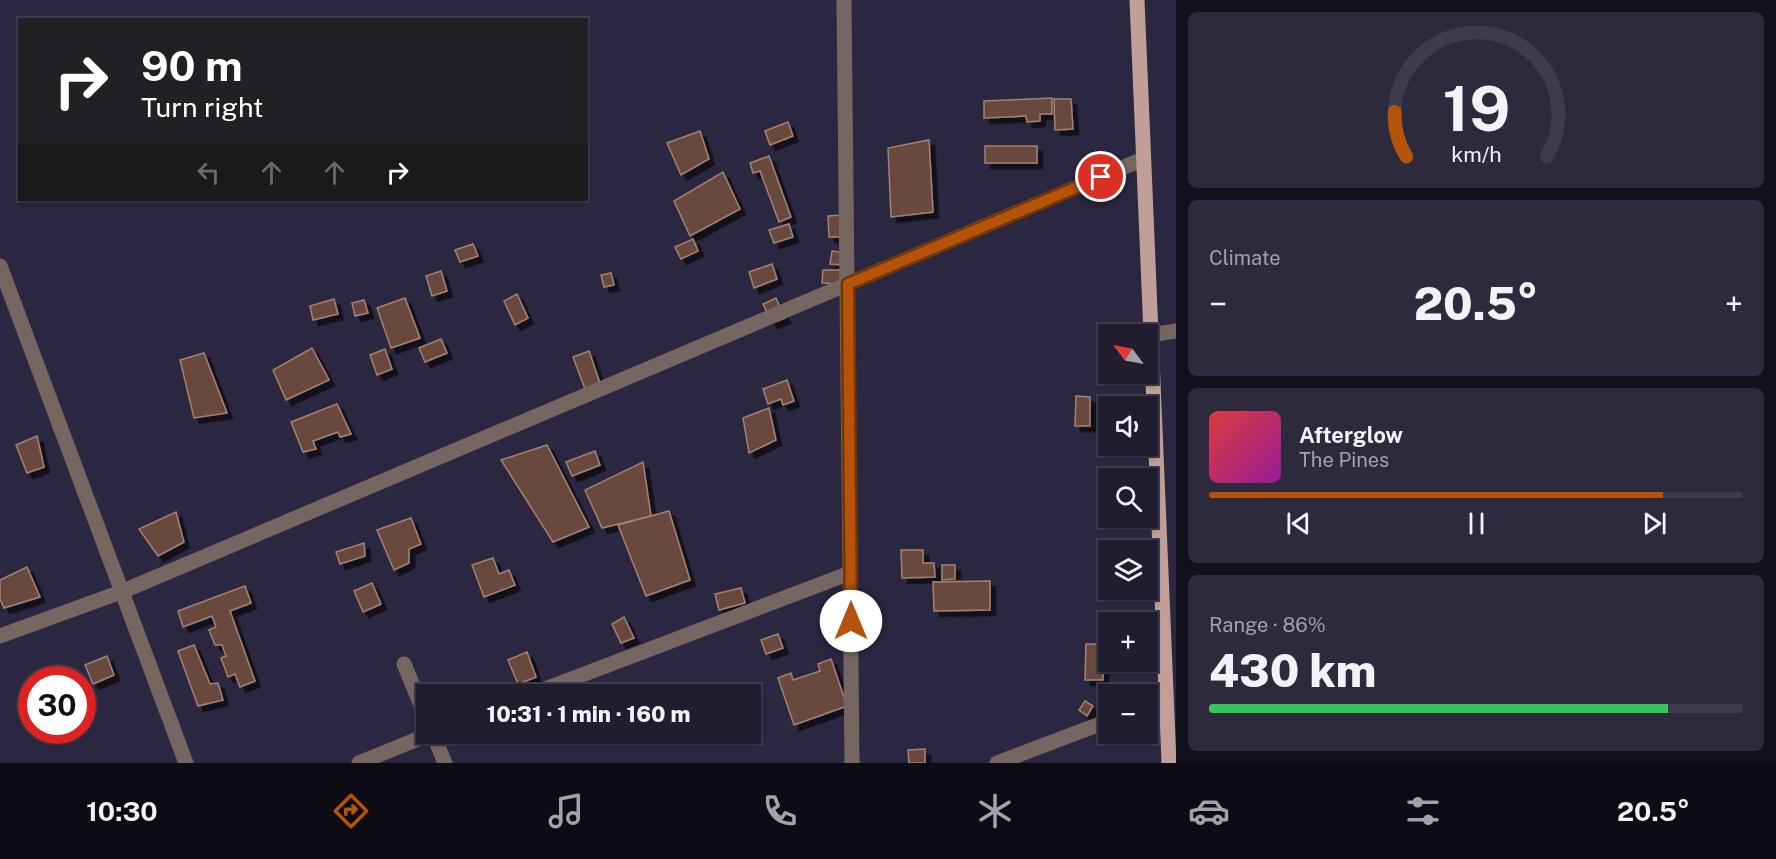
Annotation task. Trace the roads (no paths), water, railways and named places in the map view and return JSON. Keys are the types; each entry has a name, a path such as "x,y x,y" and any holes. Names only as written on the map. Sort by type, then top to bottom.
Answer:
{"main road":[{"path":"1137,0 1150,324"},
{"path":"1152,384 1169,763"}],"street":[{"path":"844,0 852,763"},
{"path":"0,636 121,592 1143,159"},
{"path":"0,266 186,763"},
{"path":"1158,334 1176,331"},
{"path":"558,684 850,573"},
{"path":"404,664 416,693"},
{"path":"1158,702 1166,699"},
{"path":"997,763 1098,725"},
{"path":"359,763 416,740"},
{"path":"436,744 445,763"}]}
